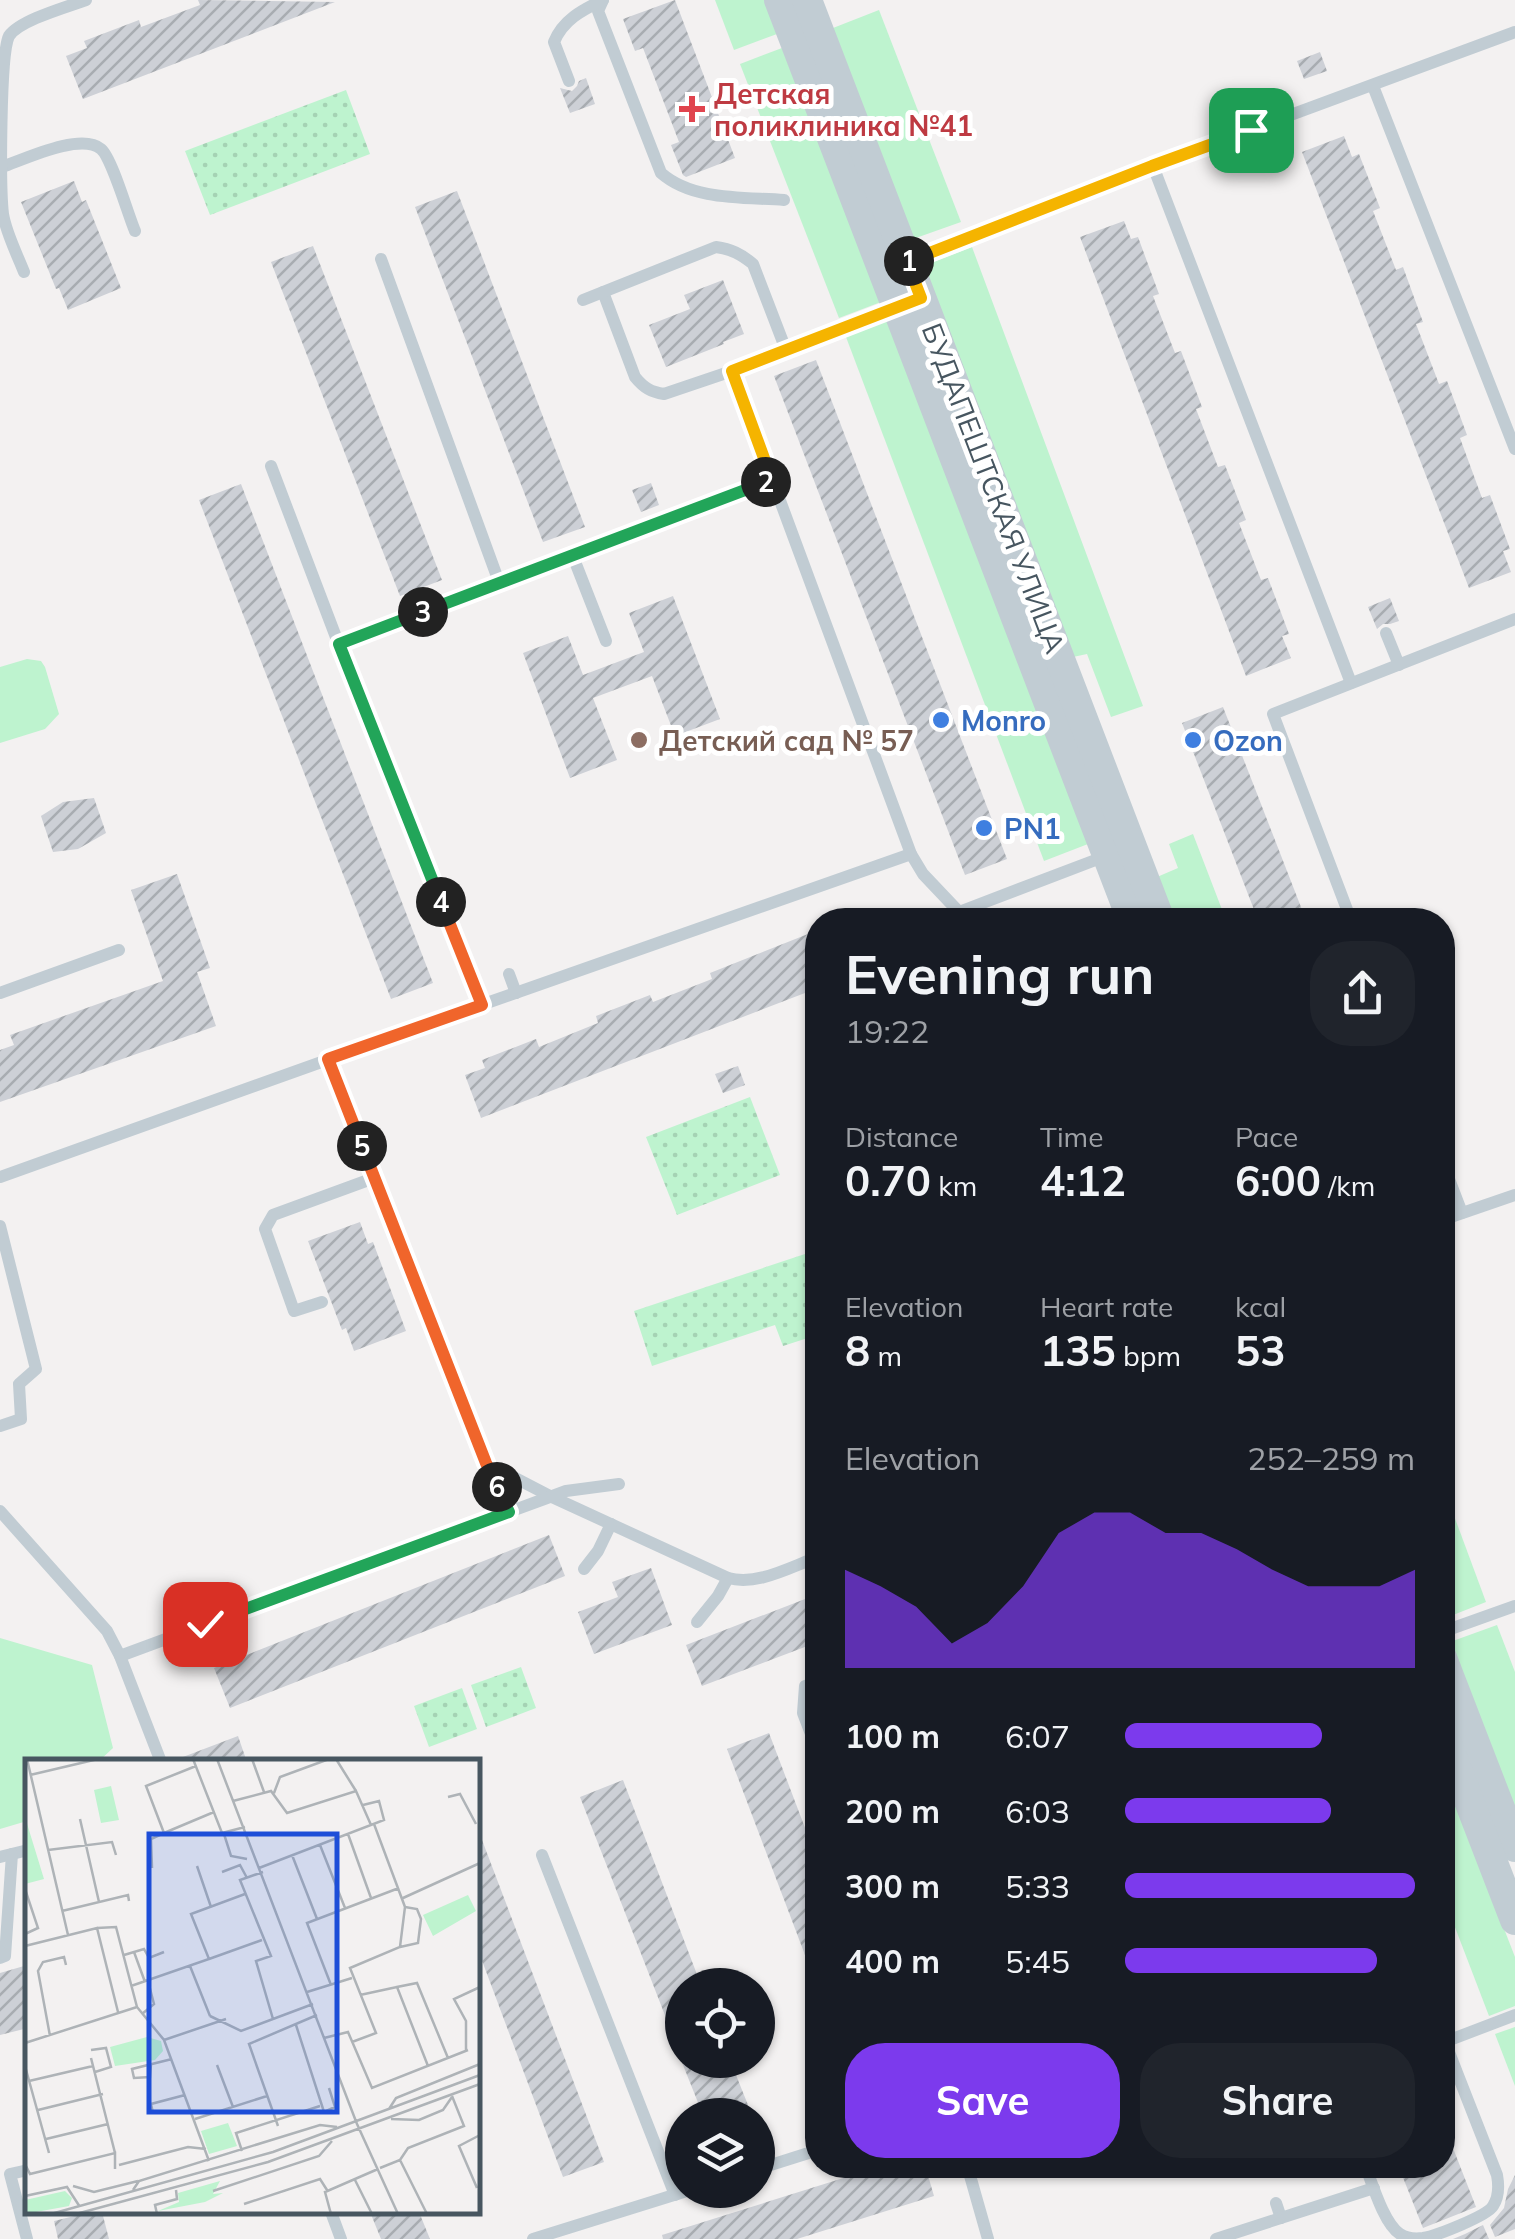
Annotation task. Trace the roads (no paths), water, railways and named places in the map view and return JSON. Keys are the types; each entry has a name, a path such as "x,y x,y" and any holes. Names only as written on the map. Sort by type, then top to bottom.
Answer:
{"street":[{"name":"БУДАПЕШТСКАЯ УЛИЦА","path":"779,0 895,266"},
{"name":"БУДАПЕШТСКАЯ УЛИЦА","path":"807,0 909,303 1119,851 1153,908"},
{"name":"БУДАПЕШТСКАЯ УЛИЦА","path":"1119,851 1130,908"},
{"path":"1455,1692 1515,1847"},
{"path":"1455,1765 1515,1920"}],"lane":[{"path":"24,272 3,216 2,74 10,35 26,23 86,0"},
{"path":"569,80 554,42 560,30 585,8 603,0"},
{"path":"603,0 598,11 661,173 695,191 784,200"},
{"path":"895,266 1515,32"},
{"path":"1373,86 1515,449"},
{"path":"2,167 76,142 90,143 104,151 135,231"},
{"path":"1152,166 1351,683"},
{"path":"583,300 716,247 728,248 753,264 786,350"},
{"path":"380,259 499,582"},
{"path":"603,292 636,377 642,386 664,394 909,303"},
{"path":"732,371 911,854 923,874 954,908"},
{"path":"271,466 482,1005"},
{"path":"339,644 772,480"},
{"path":"572,554 606,641"},
{"path":"1346,908 1273,714 1515,619"},
{"path":"1386,633 1399,664"},
{"path":"980,908 1119,851"},
{"path":"0,1177 911,854"},
{"path":"0,993 119,950"},
{"path":"509,974 516,993"},
{"path":"328,1059 486,1463 509,1512"},
{"path":"322,1302 294,1311 265,1229 273,1215 374,1178"},
{"path":"1455,1195 1462,1213"},
{"path":"1455,1215 1515,1195"},
{"path":"0,1226 36,1369 19,1384 20,1419 0,1426"},
{"path":"486,1463 728,1578 740,1581 768,1576 805,1562"},
{"path":"120,1656 566,1490 619,1484"},
{"path":"0,1510 107,1631 160,1759"},
{"path":"584,1570 598,1552 610,1524"},
{"path":"698,1622 728,1578"},
{"path":"1455,1627 1515,1606"},
{"path":"147,1626 154,1644"},
{"path":"805,1686 805,1720"},
{"path":"542,1855 665,2169"},
{"path":"0,1958 5,1956 6,1856"},
{"path":"1455,2038 1515,2014"},
{"path":"1370,2178 1390,2225 1411,2239 1487,2213 1496,2202 1496,2175 1455,2070"},
{"path":"775,2164 805,2154"},
{"path":"25,2171 10,2174 27,2239"},
{"path":"971,2178 988,2239"},
{"path":"1216,2239 1374,2188"},
{"path":"532,2239 665,2197"},
{"path":"1276,2203 1281,2218"},
{"path":"332,2214 342,2239"}],"place":[{"name":"Детская поликлиника №41","path":"692,109"},
{"name":"Monro","path":"941,720"},
{"name":"Детский сад № 57","path":"639,740"},
{"name":"Ozon","path":"1193,740"},
{"name":"PN1","path":"984,828"}]}
